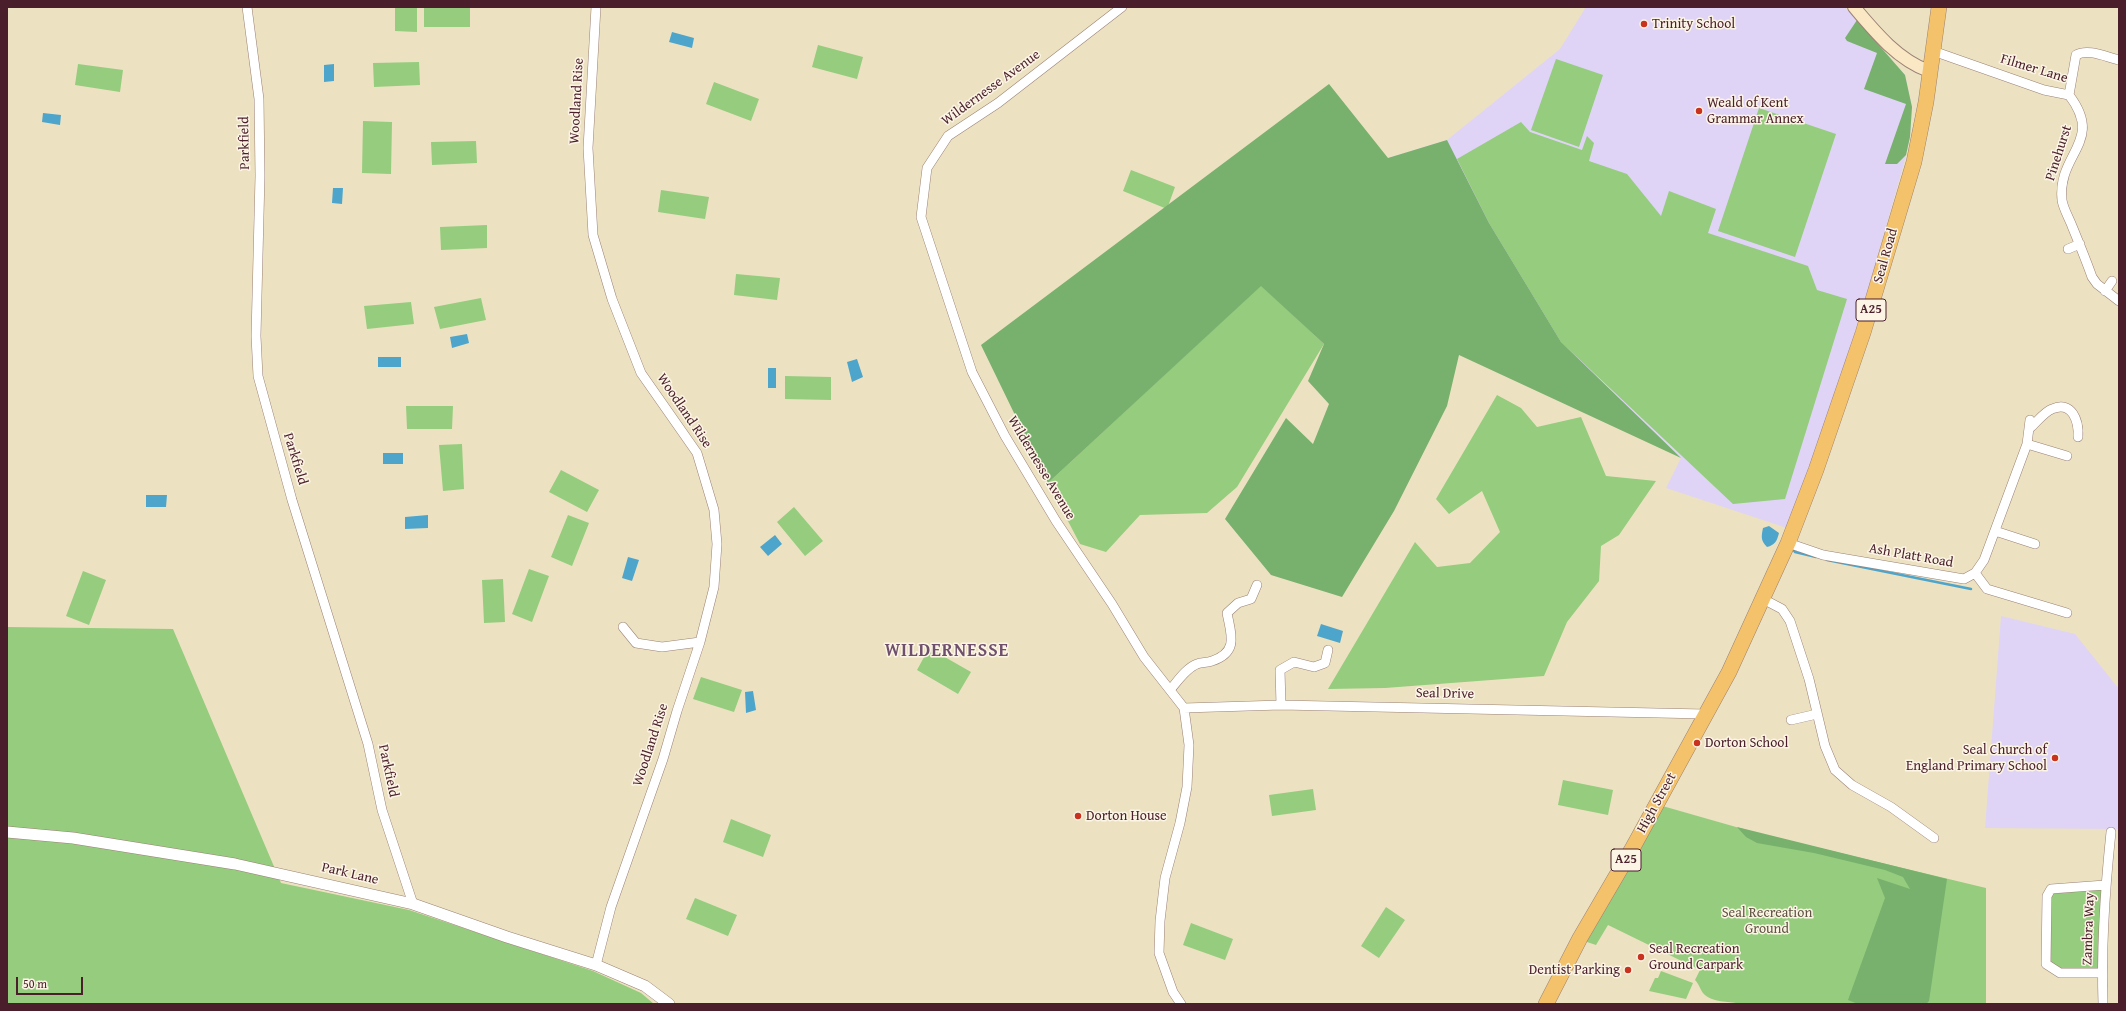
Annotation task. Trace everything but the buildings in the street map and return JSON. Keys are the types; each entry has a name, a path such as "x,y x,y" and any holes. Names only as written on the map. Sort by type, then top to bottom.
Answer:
{"highway":[{"name":"Seal Road","path":"1788,543 1816,470 1874,300 1914,162 1940,7"},
{"name":"High Street","path":"1546,1004 1580,938 1632,849 1729,672 1788,543"}],"main road":[{"path":"1854,7 1899,56 1913,65 1929,71"}],"street":[{"name":"Parkfield","path":"247,7 259,99 260,176 256,336 258,376 292,500 368,744 382,810 413,904"},
{"name":"Woodland Rise","path":"596,7 588,148 593,235 612,299 641,374 697,453 714,510 717,544 714,587 700,642 663,759 611,907 596,965"},
{"name":"Wildernesse Avenue","path":"1122,7 998,103 948,136 927,168 921,217 972,372 1002,430 1056,521 1112,604 1144,657 1184,708 1190,745 1187,787 1180,823 1165,878 1160,921 1160,953 1173,992 1181,1004"},
{"name":"Filmer Lane","path":"1933,51 2044,90 2069,95 2072,67 2076,55 2081,52 2090,53 2119,60"},
{"name":"Pinehurst","path":"2069,95 2079,109 2084,127 2079,144 2067,167 2061,184 2062,202 2092,277 2105,291 2119,301"},
{"path":"2068,249 2080,244"},
{"path":"2105,291 2112,281"},
{"path":"2067,613 1987,589 1976,573 1984,560 2027,444 2030,424 2052,409 2065,408 2074,413 2079,425 2078,437"},
{"path":"2027,444 2068,456"},
{"path":"1995,531 2035,544"},
{"name":"Ash Platt Road","path":"1788,543 1823,555 1964,579 1976,573"},
{"path":"1170,690 1186,672 1196,664 1211,662 1223,657 1231,645 1233,636 1227,612 1238,603 1251,598 1257,585"},
{"path":"1763,599 1782,609 1789,618 1809,679 1827,752 1832,765 1839,774 1858,789 1891,807 1934,838"},
{"path":"623,627 636,643 662,647 700,642"},
{"path":"1281,705 1280,670 1294,662 1314,667 1325,663 1328,650"},
{"name":"Seal Drive","path":"1184,708 1281,705 1705,714"},
{"path":"1791,720 1817,714"},
{"name":"Park Lane","path":"7,832 73,838 235,864 413,904 507,937 596,965 646,986 669,1004"},
{"name":"Zambra Way","path":"2103,1004 2102,974 2105,885 2111,832"},
{"name":"Zambra Way","path":"2102,974 2060,973 2046,964 2047,896 2051,889 2105,885"}],"shaded area":[{"path":"1586,7 1845,7 1905,75 1912,107 1910,137 1904,163 1866,297 1830,410 1787,528 1666,488 1681,458 1304,261 1388,158 1447,140 1560,49"},
{"name":"Seal Church of England Primary School","path":"2001,616 2075,634 2119,689 2119,829 1985,828"}],"green space":[{"path":"395,7 417,7 417,32 395,31"},
{"path":"424,7 470,7 470,27 424,27"},
{"path":"1857,20 1905,75 1912,107 1910,137 1906,155 1897,164 1885,164 1906,104 1864,89 1877,53 1847,41 1845,38"},
{"path":"818,45 863,57 857,79 812,67"},
{"path":"1556,59 1603,75 1579,147 1531,130"},
{"path":"419,62 420,85 374,87 373,63"},
{"path":"78,64 123,70 120,92 75,85"},
{"path":"714,82 759,99 751,121 706,104"},
{"path":"1329,84 1388,158 1447,140 1489,223 1561,342 1681,458 1459,355 1447,406 1394,511 1342,597 1271,575 1225,519 1286,418 1313,444 1329,404 1308,381 1324,344 1261,286 1048,483 981,345"},
{"path":"1759,108 1836,134 1795,257 1718,231"},
{"path":"363,121 392,122 391,174 362,173"},
{"path":"1521,122 1530,132 1582,150 1587,136 1594,143 1589,161 1627,174 1661,216 1669,191 1716,209 1708,233 1808,266 1817,290 1847,299 1785,499 1733,504 1561,342 1489,223 1457,159"},
{"path":"476,141 477,163 432,165 431,142"},
{"path":"1131,170 1175,187 1167,209 1123,191"},
{"path":"661,190 709,197 705,219 658,212"},
{"path":"487,225 487,248 441,250 440,227"},
{"path":"736,274 780,278 777,300 734,295"},
{"path":"1261,285 1324,344 1237,487 1207,513 1140,515 1106,552 1080,544 1048,483"},
{"path":"481,298 486,320 440,329 434,307"},
{"path":"411,302 414,324 367,329 364,306"},
{"path":"785,376 831,377 831,400 785,399"},
{"path":"1497,395 1521,408 1537,427 1581,417 1606,476 1656,481 1619,535 1601,546 1599,581 1567,622 1544,676 1385,688 1328,689 1415,542 1437,567 1470,563 1500,532 1482,491 1449,514 1436,499"},
{"path":"406,406 453,406 452,429 407,429"},
{"path":"462,444 464,489 443,491 439,445"},
{"path":"561,470 599,490 587,512 549,492"},
{"path":"794,507 823,541 805,556 777,522"},
{"path":"568,515 589,523 572,566 551,557"},
{"path":"529,569 549,576 532,622 512,614"},
{"path":"83,571 106,580 89,625 66,616"},
{"path":"503,579 505,622 484,623 482,580"},
{"path":"7,627 173,629 281,883 409,910 593,971 641,993 654,1004 7,1004"},
{"path":"929,648 971,672 958,694 917,670"},
{"path":"701,677 742,690 734,712 693,699"},
{"path":"1563,780 1613,790 1608,815 1558,805"},
{"path":"1313,789 1316,810 1272,816 1269,795"},
{"name":"Seal Recreation Ground","path":"1659,805 1757,833 1986,888 1986,1004 1739,1004 1711,999 1703,993 1695,980 1700,970 1608,925 1596,945 1584,941"},
{"path":"731,819 771,835 763,857 723,842"},
{"path":"1737,827 1947,879 1929,1001 1926,1004 1858,1004 1848,1000 1885,898 1877,878 1910,889 1903,877 1885,870 1814,853 1757,843 1746,837"},
{"path":"2105,885 2102,973 2060,973 2046,964 2051,889"},
{"path":"695,898 737,915 728,936 686,919"},
{"path":"1386,907 1405,920 1379,958 1361,946"},
{"path":"1191,923 1233,939 1225,960 1183,945"},
{"path":"1661,971 1693,983 1686,999 1649,991 1655,978 1658,978"}],"water":[{"path":"672,32 694,38 692,48 669,42"},
{"path":"334,64 334,81 324,82 324,65"},
{"path":"43,113 61,115 60,125 42,122"},
{"path":"333,188 343,188 342,204 332,203"},
{"path":"467,334 469,343 452,348 450,337"},
{"path":"378,357 401,357 401,367 378,367"},
{"path":"857,359 863,377 852,382 847,362"},
{"path":"768,368 776,368 776,388 768,388"},
{"path":"383,453 403,453 403,464 383,464"},
{"path":"146,495 167,495 166,507 146,507"},
{"path":"428,515 428,528 405,529 405,517"},
{"path":"1769,526 1779,533 1775,542 1767,547 1762,539 1762,534 1763,528"},
{"path":"775,535 782,544 768,556 760,547"},
{"path":"628,557 639,560 632,581 622,578"},
{"path":"1321,624 1343,631 1340,643 1317,636"},
{"path":"753,691 756,710 746,713 745,692"}],"waterway":[{"path":"1792,548 1795,552 1816,557"},
{"path":"1827,560 1971,589"}],"place":[{"name":"Trinity School","path":"1644,24"},
{"name":"Weald of Kent Grammar Annex","path":"1699,111"},
{"name":"Dorton School","path":"1697,743"},
{"name":"Seal Church of England Primary School","path":"2055,758"},
{"name":"Dorton House","path":"1078,816"},
{"name":"Seal Recreation Ground Carpark","path":"1641,957"},
{"name":"Dentist Parking","path":"1628,970"}],"district":[{"name":"WILDERNESSE","path":"947,651"}]}
